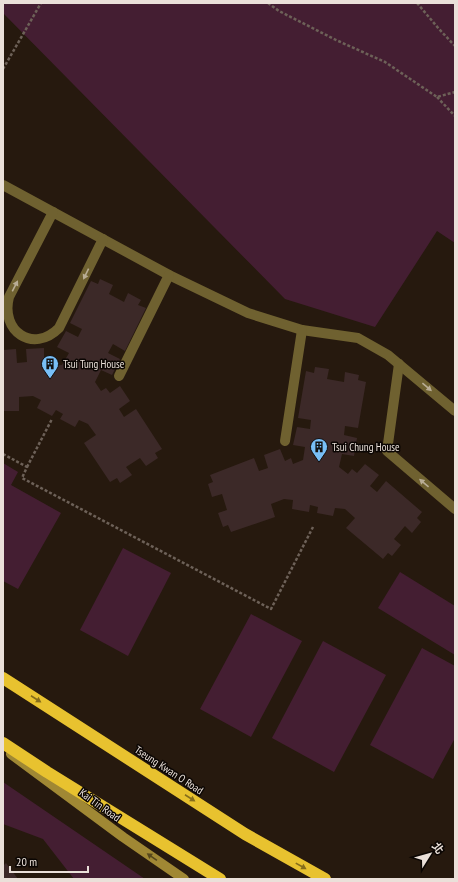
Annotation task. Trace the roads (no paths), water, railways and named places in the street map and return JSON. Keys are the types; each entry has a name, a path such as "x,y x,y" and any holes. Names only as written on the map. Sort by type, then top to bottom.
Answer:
{"highway":[{"name":"Tseung Kwan O Road","path":"3,678 245,834 325,879"},
{"path":"3,742 60,780 220,879"}],"street":[{"name":"Kai Tin Road","path":"3,748 123,837 184,879"}],"lane":[{"path":"3,185 169,275 248,313 302,330 358,338 388,355 455,411"},
{"path":"52,212 9,297 7,306 7,316 11,325 17,333 26,338 35,340 45,338 53,334 59,328 103,239"},
{"path":"119,376 169,275"},
{"path":"285,441 302,330"},
{"path":"399,364 386,451 455,508"}],"place":[{"name":"Tsui Tung House","path":"50,379"},
{"name":"Tsui Chung House","path":"319,462"}]}
